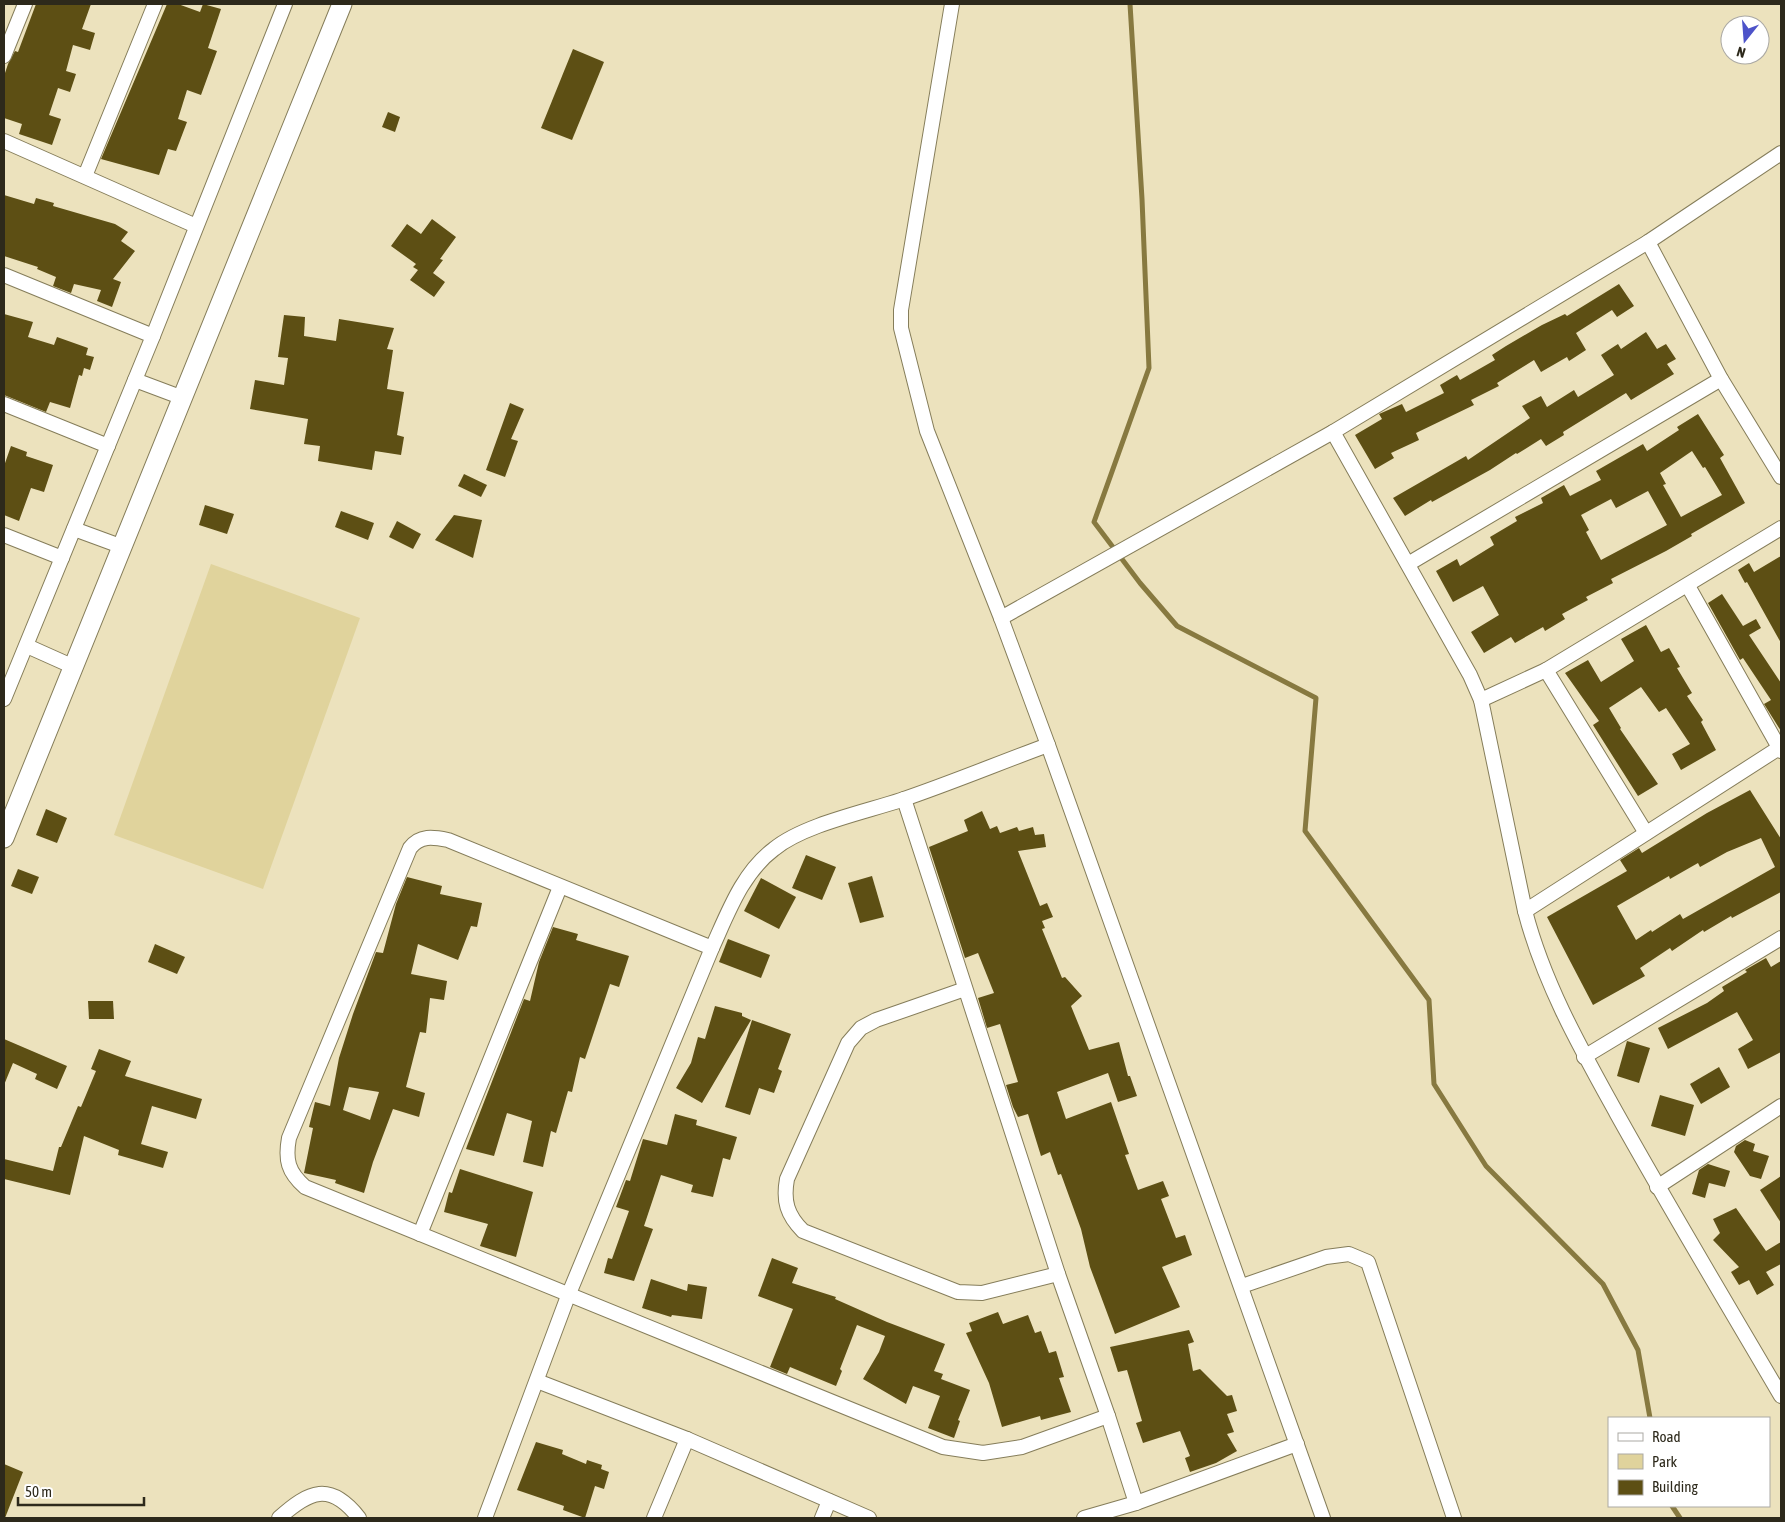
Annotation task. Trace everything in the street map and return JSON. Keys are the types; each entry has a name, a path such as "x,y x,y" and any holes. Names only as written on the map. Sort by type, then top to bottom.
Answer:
{"street":[{"path":"4,56 25,4"},
{"path":"85,176 154,4"},
{"path":"4,700 9,672 27,646 154,336 285,4"},
{"path":"4,838 342,4"},
{"path":"952,4 900,310 901,328 927,432 1001,618 1048,745 1323,1518"},
{"path":"4,141 196,226"},
{"path":"1001,618 1333,432 1648,242 1781,153"},
{"path":"1648,242 1721,379 1781,477"},
{"path":"4,275 154,336"},
{"path":"1408,564 1721,379"},
{"path":"136,380 183,398"},
{"path":"4,404 108,446"},
{"path":"1333,432 1470,675 1481,700 1525,911 1534,945 1545,974 1584,1058 1657,1187 1781,1396"},
{"path":"1481,700 1546,670 1688,586 1781,528"},
{"path":"74,529 122,547"},
{"path":"4,535 62,558"},
{"path":"1525,911 1780,750 1688,586"},
{"path":"27,646 74,667"},
{"path":"1546,670 1646,834"},
{"path":"485,1518 568,1296 712,948 736,895 755,868 774,848 797,836 904,799 1048,745"},
{"path":"904,799 1058,1274 1136,1502"},
{"path":"712,948 448,840 425,838 416,841 410,848 289,1138 286,1154 287,1165 294,1177 304,1186 568,1296 943,1447 983,1453 1022,1447 1108,1416"},
{"path":"420,1234 560,887"},
{"path":"1584,1058 1781,938"},
{"path":"965,988 876,1020 861,1028 848,1042 787,1179 784,1194 788,1213 803,1231 958,1292 982,1293 1058,1274"},
{"path":"1657,1187 1781,1106"},
{"path":"1242,1286 1326,1257 1349,1254 1368,1262 1454,1518"},
{"path":"537,1381 686,1439 869,1518"},
{"path":"654,1518 686,1439"},
{"path":"1084,1518 1136,1502 1297,1444"},
{"path":"279,1518 298,1501 319,1493 340,1499 359,1518"},
{"path":"822,1518 829,1501"}],"green space":[{"path":"211,564 360,618 263,889 114,835"}],"building":[{"path":"36,4 91,4 82,29 95,33 90,50 73,45 66,71 76,74 70,92 58,88 49,115 61,119 52,145 19,134 22,124 4,118 4,76 15,51 18,52"},
{"path":"167,4 178,4 200,12 203,4 221,9 208,48 217,51 201,95 187,90 178,119 187,122 176,151 168,149 159,175 101,159"},
{"path":"573,49 604,62 572,140 541,128"},
{"path":"388,112 400,117 395,132 382,127"},
{"path":"4,195 34,204 36,198 54,203 53,206 115,224 128,232 121,241 135,251 113,279 121,282 112,307 97,301 101,290 74,284 71,293 53,286 56,277 37,269 38,267 4,256"},
{"path":"432,219 456,237 440,259 443,260 433,273 445,282 434,297 410,280 418,270 413,267 416,264 391,246 407,224 421,234"},
{"path":"1619,284 1634,306 1617,317 1612,310 1576,333 1586,350 1569,361 1567,357 1541,372 1534,360 1497,383 1499,386 1471,400 1474,405 1416,433 1419,440 1391,453 1394,458 1375,469 1355,435 1382,419 1379,414 1402,404 1406,412 1444,393 1440,385 1457,375 1460,380 1495,360 1492,355 1506,346 1542,325 1565,314 1567,316"},
{"path":"4,314 33,322 28,337 54,345 57,337 88,348 86,355 94,357 90,370 84,368 82,376 79,375 70,408 50,402 46,412 4,395"},
{"path":"284,315 305,317 304,336 336,341 339,319 394,328 387,349 393,350 387,389 404,392 397,435 404,437 401,455 375,451 372,470 318,461 320,446 304,444 308,419 250,409 255,380 284,385 288,358 278,357"},
{"path":"1646,332 1657,349 1666,344 1676,359 1667,364 1674,374 1631,400 1626,393 1563,432 1564,435 1546,446 1541,439 1490,470 1432,502 1431,500 1405,516 1393,498 1466,456 1468,460 1530,418 1522,406 1541,396 1547,407 1574,390 1578,397 1614,375 1601,355 1618,344 1621,349"},
{"path":"510,403 524,409 511,439 518,441 505,477 486,470"},
{"path":"1698,414 1724,455 1720,458 1745,503 1691,534 1692,536 1666,551 1611,579 1613,583 1586,597 1588,600 1562,614 1565,619 1545,631 1543,627 1515,643 1511,637 1484,653 1471,632 1499,615 1483,586 1453,602 1436,571 1457,559 1460,566 1494,545 1490,537 1517,521 1515,517 1543,503 1541,498 1564,485 1570,496 1601,480 1596,471 1643,444 1647,451 1679,430 1677,427","holes":["1692,451 1703,468 1705,467 1722,495 1681,517 1663,485 1666,484 1660,473","1648,491 1667,525 1601,560 1586,532 1589,530 1581,515 1611,499 1616,508"]},
{"path":"11,446 27,452 26,456 53,465 44,492 31,488 19,521 4,515 4,466"},
{"path":"464,474 487,485 481,497 458,486"},
{"path":"205,505 234,514 227,534 199,525"},
{"path":"341,511 374,523 368,540 335,527"},
{"path":"454,515 482,520 473,558 435,540"},
{"path":"397,521 421,534 413,549 389,537"},
{"path":"1781,556 1781,643 1747,582 1745,583 1738,570 1749,563 1754,572"},
{"path":"1722,594 1743,626 1756,619 1761,628 1749,635 1781,683 1781,731 1764,704 1771,700 1743,658 1740,660 1708,603"},
{"path":"1646,625 1661,652 1669,648 1680,667 1677,668 1692,693 1687,696 1703,720 1701,722 1716,750 1681,770 1672,754 1690,744 1666,708 1659,712 1641,687 1609,708 1620,729 1658,784 1638,796 1593,725 1599,721 1565,673 1588,660 1601,682 1634,661 1621,639"},
{"path":"1750,790 1781,839 1781,892 1732,918 1731,916 1704,932 1703,930 1672,951 1670,948 1640,968 1645,976 1593,1005 1547,917 1627,871 1620,860 1639,848 1642,853 1707,813","holes":["1761,838 1775,867 1683,919 1680,914 1636,940 1617,906 1669,876 1670,879 1698,863 1700,867 1727,852"]},
{"path":"46,809 67,818 57,843 36,835"},
{"path":"982,811 990,829 997,826 1000,833 1017,827 1019,831 1033,827 1035,835 1044,834 1046,847 1018,851 1040,906 1047,903 1053,917 1042,921 1045,928 1042,929 1062,978 1065,977 1082,996 1071,1006 1089,1050 1119,1042 1128,1076 1130,1076 1137,1096 1118,1102 1108,1073 1057,1092 1066,1119 1111,1102 1129,1154 1125,1155 1138,1190 1163,1181 1169,1196 1161,1199 1176,1238 1185,1235 1192,1255 1162,1267 1180,1307 1115,1334 1090,1267 1081,1229 1061,1174 1058,1175 1050,1152 1041,1156 1028,1114 1018,1117 1013,1107 1006,1085 1018,1082 1000,1024 987,1028 978,998 994,993 978,953 965,958 929,847 968,831 964,820"},
{"path":"806,855 836,867 822,900 792,888"},
{"path":"18,869 39,877 32,894 11,886"},
{"path":"872,876 884,917 860,923 848,883"},
{"path":"407,877 442,886 440,894 482,903 477,927 471,926 458,960 418,944 411,974 447,981 444,1000 430,998 426,1033 420,1032 406,1087 425,1093 419,1117 393,1109 373,1162 364,1193 335,1183 336,1180 304,1173 313,1128 309,1127 315,1102 330,1106 339,1058 353,1014 376,952 383,953 396,904","holes":["349,1087 379,1092 370,1120 343,1110"]},
{"path":"761,878 796,897 779,929 744,911"},
{"path":"553,927 578,934 576,940 629,956 619,987 610,984 585,1059 580,1057 572,1092 568,1091 556,1133 551,1131 543,1167 523,1162 532,1121 507,1113 494,1156 466,1149 524,999 530,1001 539,962"},
{"path":"728,939 770,955 761,978 719,962"},
{"path":"155,944 185,957 177,974 148,962"},
{"path":"1766,958 1771,967 1781,961 1781,1052 1748,1069 1738,1049 1753,1040 1737,1012 1668,1049 1658,1028 1707,1003 1724,991 1722,987 1747,972 1745,970"},
{"path":"88,1001 113,1001 114,1019 89,1019"},
{"path":"715,1006 742,1013 742,1016 751,1020 702,1103 676,1088 691,1063 698,1037 705,1039"},
{"path":"752,1020 791,1034 778,1069 782,1071 774,1093 759,1088 750,1115 725,1107"},
{"path":"4,1039 67,1066 57,1089 35,1079 37,1074 13,1063 4,1085"},
{"path":"1627,1041 1650,1048 1639,1083 1617,1076"},
{"path":"99,1049 131,1061 125,1076 202,1099 196,1119 152,1106 141,1144 168,1152 163,1168 118,1155 119,1150 84,1136 70,1195 4,1179 4,1159 53,1171 59,1147 61,1147 78,1106 81,1107 96,1071 91,1069"},
{"path":"1719,1067 1730,1087 1701,1104 1690,1084"},
{"path":"1660,1095 1694,1105 1685,1136 1651,1126"},
{"path":"675,1114 697,1120 696,1125 737,1137 730,1160 723,1158 713,1197 691,1192 693,1185 661,1175 644,1226 653,1229 634,1281 604,1273 608,1258 612,1259 629,1211 616,1207 626,1180 630,1181 643,1139 667,1145"},
{"path":"1745,1140 1755,1144 1753,1151 1769,1156 1761,1179 1750,1176 1734,1152 1736,1146"},
{"path":"1708,1164 1730,1171 1725,1187 1709,1183 1705,1198 1692,1194 1699,1170"},
{"path":"460,1169 533,1192 516,1257 480,1246 488,1224 444,1212 449,1192 452,1193"},
{"path":"1781,1176 1781,1223 1760,1190"},
{"path":"1736,1208 1766,1251 1781,1242 1781,1264 1766,1272 1774,1285 1757,1295 1749,1280 1739,1285 1731,1272 1739,1267 1713,1240 1720,1233 1713,1219"},
{"path":"772,1258 798,1268 792,1283 836,1297 835,1299 887,1322 945,1344 934,1371 943,1374 941,1379 970,1390 958,1420 960,1421 954,1438 928,1428 940,1396 913,1386 906,1404 863,1379 879,1352 885,1336 857,1325 840,1369 842,1371 836,1386 790,1367 787,1374 770,1367 793,1309 758,1296"},
{"path":"651,1279 687,1291 688,1284 707,1287 702,1319 672,1315 671,1317 642,1308"},
{"path":"998,1312 1003,1324 1028,1315 1035,1333 1041,1331 1049,1353 1056,1351 1064,1377 1059,1378 1071,1412 1041,1420 1040,1416 1002,1427 989,1383 966,1333 972,1331 969,1323"},
{"path":"1189,1330 1194,1342 1188,1344 1193,1371 1200,1369 1227,1396 1232,1395 1237,1411 1227,1414 1234,1432 1227,1434 1237,1451 1216,1463 1190,1472 1185,1458 1190,1456 1180,1431 1143,1443 1136,1423 1142,1421 1127,1370 1118,1372 1110,1347"},
{"path":"536,1442 563,1450 562,1454 586,1464 587,1460 602,1465 601,1469 609,1472 604,1489 595,1486 585,1518 563,1510 564,1506 517,1490"},
{"path":"4,1464 23,1472 5,1518 4,1518"}],"waterway":[{"path":"1130,4 1142,199 1149,368 1094,522 1140,583 1177,626 1316,698 1305,831 1429,1000 1434,1084 1486,1166 1603,1284 1638,1350 1650,1417"},
{"path":"1673,1507 1680,1518"}]}
